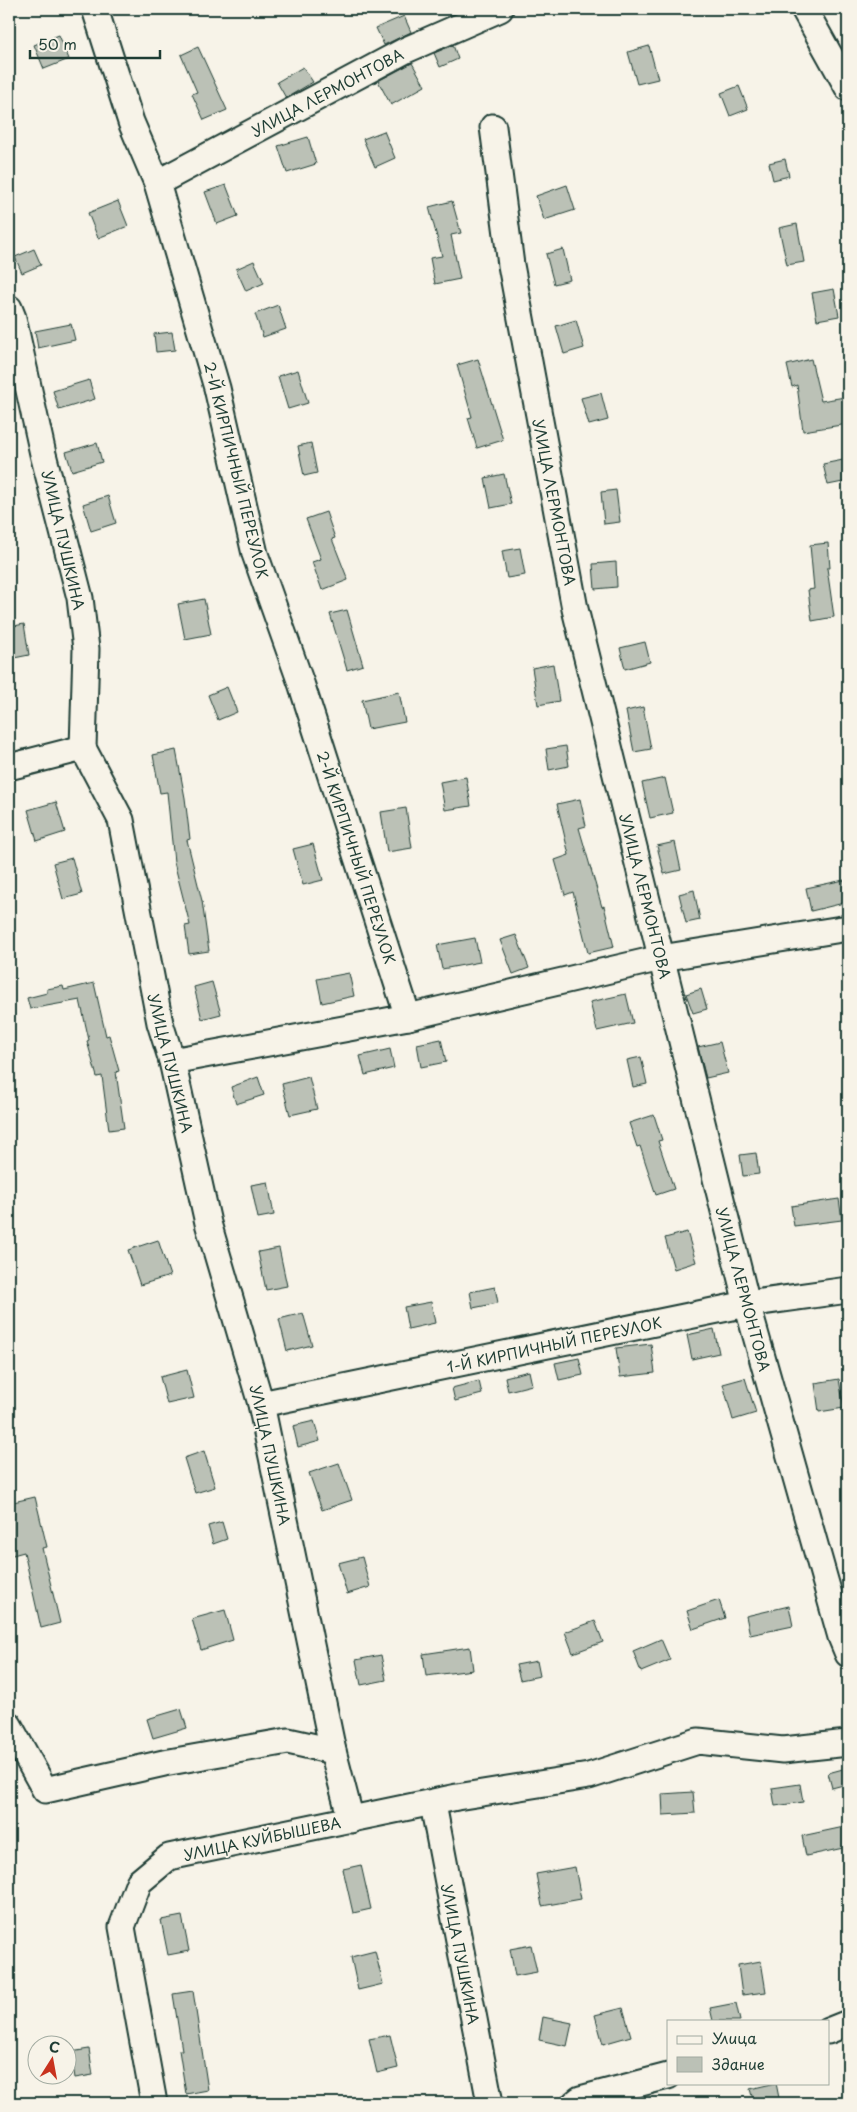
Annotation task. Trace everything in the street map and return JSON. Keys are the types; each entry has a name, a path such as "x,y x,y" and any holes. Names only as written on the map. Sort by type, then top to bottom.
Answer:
{"street":[{"name":"2-Й КИРПИЧНЫЙ ПЕРЕУЛОК","path":"95,9 131,122 157,183 217,388 255,554 302,686 408,1017"},
{"name":"УЛИЦА ЛЕРМОНТОВА","path":"157,183 406,50 500,9"},
{"path":"804,9 848,88"},
{"name":"УЛИЦА ЛЕРМОНТОВА","path":"493,127 511,265 575,609 747,1304 841,1637 848,1654"},
{"name":"УЛИЦА ПУШКИНА","path":"9,308 13,318 43,454 80,598 86,649 83,748 121,820 160,1023 172,1061 208,1223 261,1404 333,1751 351,1820"},
{"path":"9,767 83,748"},
{"path":"172,1061 408,1017 661,958 848,928"},
{"name":"1-Й КИРПИЧНЫЙ ПЕРЕУЛОК","path":"261,1404 747,1304 848,1290"},
{"path":"9,1725 45,1790 164,1763 288,1741 333,1751"},
{"name":"УЛИЦА КУЙБЫШЕВА","path":"154,2103 122,1927 139,1882 168,1857 458,1798 589,1776 698,1742 783,1750 848,1743"},
{"name":"УЛИЦА ПУШКИНА","path":"432,1804 490,2103"},
{"path":"830,2030 848,2023"},
{"path":"575,2103 580,2099 667,2076"}],"building":[{"path":"404,16 411,32 384,45 376,28"},
{"path":"59,35 69,59 44,69 34,45"},
{"path":"453,45 458,59 440,67 434,53"},
{"path":"649,46 658,79 637,84 628,52"},
{"path":"198,47 227,110 204,120 192,94 197,92 181,55"},
{"path":"412,63 425,86 391,105 378,81"},
{"path":"303,67 313,82 286,98 277,82"},
{"path":"739,86 748,109 730,116 721,93"},
{"path":"384,131 395,158 375,167 363,139"},
{"path":"308,137 316,164 287,173 278,146"},
{"path":"785,159 789,176 773,180 769,163"},
{"path":"226,185 238,216 217,224 205,192"},
{"path":"567,185 575,210 544,220 536,196"},
{"path":"118,201 128,226 98,238 88,213"},
{"path":"452,201 461,233 451,235 460,279 435,284 430,258 442,256 429,207"},
{"path":"797,224 804,262 787,265 779,228"},
{"path":"34,249 41,265 22,273 15,257"},
{"path":"563,249 570,280 554,284 546,254"},
{"path":"254,261 264,283 246,291 236,269"},
{"path":"834,289 839,316 817,320 812,293"},
{"path":"278,305 286,329 263,337 255,314"},
{"path":"576,320 584,348 564,354 556,326"},
{"path":"71,324 75,340 38,348 35,331"},
{"path":"172,332 175,350 156,352 154,334"},
{"path":"478,359 503,440 477,448 468,418 472,417 457,365"},
{"path":"811,359 821,401 845,397 848,424 803,431 797,385 792,387 787,365"},
{"path":"298,370 308,403 288,409 278,376"},
{"path":"89,380 95,399 59,410 53,391"},
{"path":"601,393 608,420 589,425 581,398"},
{"path":"97,443 102,462 72,471 66,452"},
{"path":"311,443 317,473 304,476 298,446"},
{"path":"848,459 848,481 828,485 823,464"},
{"path":"504,474 511,504 491,508 485,478"},
{"path":"616,490 620,522 604,524 601,492"},
{"path":"108,496 116,523 91,531 83,504"},
{"path":"326,512 335,538 332,539 348,580 322,590 312,562 321,559 306,519"},
{"path":"828,543 830,568 827,568 834,617 812,621 808,590 814,589 810,545"},
{"path":"520,548 525,575 507,578 502,551"},
{"path":"616,562 617,587 595,589 593,564"},
{"path":"204,599 211,634 185,639 178,604"},
{"path":"347,610 363,665 347,670 330,614"},
{"path":"24,624 29,655 9,659 9,627"},
{"path":"645,642 650,662 625,669 620,648"},
{"path":"553,664 559,701 538,705 532,668"},
{"path":"227,687 237,712 218,720 208,695"},
{"path":"399,692 405,722 368,729 362,700"},
{"path":"643,707 651,749 634,752 626,711"},
{"path":"566,746 569,766 549,770 546,749"},
{"path":"176,750 185,798 190,839 187,840 202,901 209,951 189,954 185,926 190,925 174,862 167,792 160,793 153,755"},
{"path":"466,777 471,806 445,810 440,782"},
{"path":"665,778 673,813 650,818 642,783"},
{"path":"580,799 586,826 579,828 602,907 604,906 614,947 588,953 573,892 565,895 555,860 569,855 557,804"},
{"path":"56,802 65,832 37,841 28,810"},
{"path":"406,808 412,848 387,852 381,812"},
{"path":"675,842 681,870 664,874 657,846"},
{"path":"313,844 323,880 303,885 293,849"},
{"path":"72,858 82,894 63,899 53,863"},
{"path":"844,880 848,902 811,911 806,888"},
{"path":"694,890 700,920 686,923 679,894"},
{"path":"516,935 529,968 513,974 500,940"},
{"path":"475,938 480,962 442,969 437,945"},
{"path":"349,973 354,996 322,1003 317,979"},
{"path":"212,982 221,1014 202,1019 194,987"},
{"path":"94,983 106,1036 109,1035 119,1071 116,1072 124,1128 109,1130 102,1076 97,1077 87,1041 89,1040 80,1000 30,1009 27,998 47,993 47,989 63,986 64,990"},
{"path":"701,989 707,1009 693,1013 686,994"},
{"path":"626,994 633,1023 597,1031 590,1002"},
{"path":"441,1039 446,1062 421,1067 417,1044"},
{"path":"720,1042 728,1073 706,1078 698,1047"},
{"path":"390,1049 394,1068 365,1075 360,1056"},
{"path":"641,1057 647,1084 633,1087 627,1060"},
{"path":"258,1077 264,1095 236,1104 231,1087"},
{"path":"309,1077 317,1109 290,1115 282,1084"},
{"path":"654,1115 662,1140 658,1141 674,1189 656,1195 640,1146 637,1147 629,1123"},
{"path":"756,1153 759,1174 743,1176 740,1155"},
{"path":"268,1182 274,1215 258,1218 251,1185"},
{"path":"839,1199 842,1220 794,1226 791,1206"},
{"path":"687,1232 696,1262 674,1269 665,1238"},
{"path":"158,1240 170,1276 140,1285 128,1250"},
{"path":"279,1248 287,1286 266,1290 258,1252"},
{"path":"495,1287 498,1303 473,1308 470,1292"},
{"path":"431,1302 435,1323 408,1329 404,1307"},
{"path":"303,1313 312,1345 287,1351 279,1319"},
{"path":"714,1329 719,1353 692,1359 687,1335"},
{"path":"651,1344 655,1373 620,1377 616,1348"},
{"path":"579,1358 583,1375 559,1380 555,1363"},
{"path":"187,1370 194,1398 167,1404 160,1377"},
{"path":"529,1371 532,1385 508,1391 505,1377"},
{"path":"745,1378 756,1413 733,1420 723,1384"},
{"path":"839,1379 844,1408 819,1412 815,1383"},
{"path":"479,1381 482,1394 455,1401 452,1388"},
{"path":"314,1421 320,1441 298,1447 293,1426"},
{"path":"204,1451 215,1487 195,1493 184,1458"},
{"path":"339,1463 352,1500 322,1510 309,1473"},
{"path":"35,1497 47,1547 42,1548 60,1623 41,1628 24,1552 9,1556 9,1503"},
{"path":"222,1522 227,1539 213,1544 208,1526"},
{"path":"362,1557 370,1587 347,1594 338,1563"},
{"path":"719,1600 725,1618 693,1629 687,1611"},
{"path":"789,1606 793,1626 750,1635 746,1616"},
{"path":"225,1610 233,1640 201,1650 192,1619"},
{"path":"595,1621 603,1642 573,1653 565,1632"},
{"path":"661,1639 670,1660 641,1672 633,1651"},
{"path":"470,1647 473,1670 426,1676 423,1654"},
{"path":"381,1655 386,1680 361,1685 356,1660"},
{"path":"537,1661 540,1676 520,1680 516,1665"},
{"path":"181,1709 187,1728 153,1738 147,1719"},
{"path":"843,1769 847,1784 832,1788 828,1773"},
{"path":"800,1784 803,1802 775,1806 772,1788"},
{"path":"693,1792 695,1813 663,1815 662,1794"},
{"path":"844,1827 848,1847 806,1856 802,1836"},
{"path":"361,1865 371,1909 353,1913 343,1869"},
{"path":"575,1867 581,1899 542,1906 536,1874"},
{"path":"182,1916 189,1951 168,1955 161,1920"},
{"path":"531,1945 537,1972 515,1976 510,1949"},
{"path":"375,1951 383,1984 358,1990 351,1957"},
{"path":"761,1961 766,1992 742,1995 738,1965"},
{"path":"193,1991 208,2090 186,2094 179,2050 182,2050 173,1994"},
{"path":"736,2003 740,2020 713,2020 710,2008"},
{"path":"623,2008 631,2036 603,2044 595,2015"},
{"path":"543,2017 572,2023 567,2046 539,2040"},
{"path":"390,2035 398,2068 377,2073 369,2039"},
{"path":"89,2049 93,2075 78,2078 78,2051"},
{"path":"776,2084 780,2103 754,2103 750,2089"}]}
